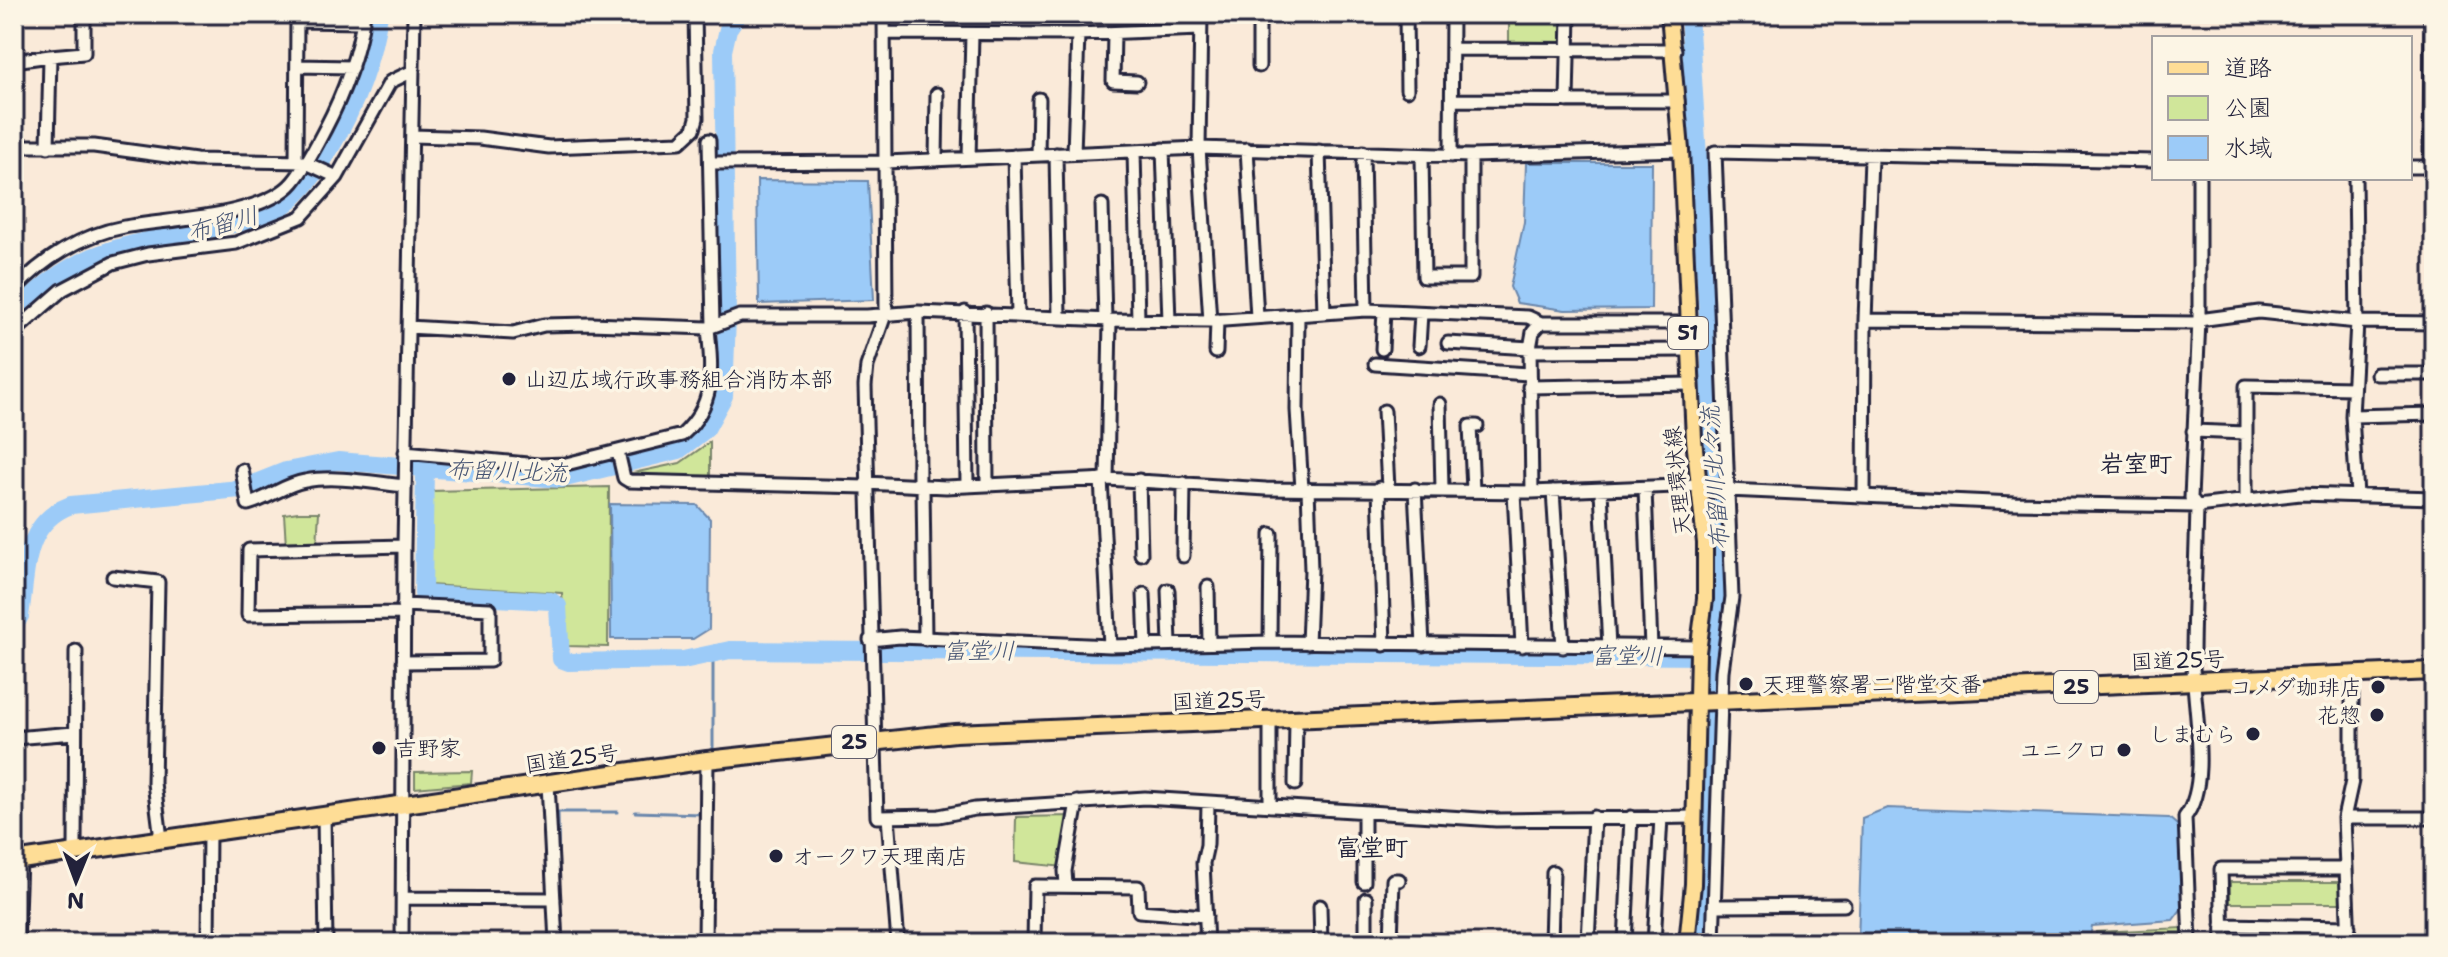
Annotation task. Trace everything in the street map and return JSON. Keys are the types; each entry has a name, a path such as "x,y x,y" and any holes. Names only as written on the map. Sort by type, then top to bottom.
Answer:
{"highway":[{"name":"国道25号","path":"17,860 707,760 872,740 1270,720 2434,671"}],"main road":[{"name":"天理環状線","path":"1669,14 1675,50 1691,384 1701,490 1705,599 1698,654 1710,702 1695,817 1687,943"}],"street":[{"path":"14,61 84,53 84,14"},
{"path":"402,943 403,609 414,14"},
{"path":"412,136 480,138 549,147 670,146 680,142 694,129 697,118 695,14"},
{"path":"884,14 886,312 867,366 866,485 872,740 877,817 1145,798 1496,820 1695,817"},
{"path":"1201,14 1199,148 1216,352"},
{"path":"1259,14 1259,66"},
{"path":"1406,14 1407,90"},
{"path":"1451,156 1452,14"},
{"path":"1567,101 1569,14"},
{"path":"2431,14 2432,167"},
{"path":"14,290 55,254 82,240 122,227 183,220 266,200 293,182 335,109 352,67 364,18 297,20 303,163"},
{"path":"884,33 1078,34 1200,29"},
{"path":"1114,33 1113,81 1137,82"},
{"path":"969,158 972,34"},
{"path":"1074,153 1078,34"},
{"path":"1452,49 1675,50"},
{"path":"48,147 50,56"},
{"path":"297,66 352,67"},
{"path":"14,332 29,315 87,274 148,254 188,252 260,234 301,217 335,176 390,82 413,71"},
{"path":"936,160 937,94"},
{"path":"1038,155 1039,99"},
{"path":"1453,100 1678,101"},
{"path":"405,455 538,465 566,464 663,442 682,435 696,422 708,403 712,374 709,140"},
{"path":"14,146 94,146 196,160 303,163 335,176"},
{"path":"710,163 886,162 1199,148 1451,156 1681,150"},
{"path":"1163,149 1169,321"},
{"path":"1247,149 1257,317"},
{"path":"1134,151 1138,320"},
{"path":"1319,151 1324,313"},
{"path":"1363,152 1366,310"},
{"path":"1713,943 1717,906 1710,702 1722,671 1732,597 1715,152 1871,158 2152,161"},
{"path":"1056,154 1059,317"},
{"path":"1422,155 1424,277 1471,277 1471,156"},
{"path":"1014,156 1018,315"},
{"path":"1864,496 1865,320 1871,158"},
{"path":"2190,943 2185,817 2193,807 2199,753 2194,682 2197,506 2191,498 2198,322 2199,180"},
{"path":"2355,180 2357,322 2352,416 2357,495"},
{"path":"1106,211 1108,320 1104,479 1110,646"},
{"path":"408,327 513,333 544,325 712,326 737,319 886,312 1213,321 1366,310 1528,317 1541,323 1688,323"},
{"path":"1382,349 1384,311"},
{"path":"918,312 925,639"},
{"path":"965,312 967,486"},
{"path":"1865,320 2198,322 2259,312 2357,322 2434,323"},
{"path":"986,313 987,484"},
{"path":"1419,346 1421,313"},
{"path":"1298,315 1297,410 1311,570 1308,643"},
{"path":"1532,492 1530,350 1533,332 1541,323"},
{"path":"1448,343 1530,350 1689,350"},
{"path":"1375,364 1529,381 1691,384"},
{"path":"2377,374 2434,374"},
{"path":"2246,497 2246,386 2353,388"},
{"path":"1440,404 1442,490"},
{"path":"1384,411 1384,645"},
{"path":"2352,416 2434,414"},
{"path":"1473,490 1470,426 1477,426"},
{"path":"2193,431 2246,433"},
{"path":"618,453 624,478 711,486 967,486 1104,479 1305,489 1514,492 1601,491 1645,489 1646,486 2197,506 2246,497 2357,495 2434,498"},
{"path":"243,473 248,504 264,500 302,481 405,483"},
{"path":"1139,480 1141,554"},
{"path":"1183,556 1184,483"},
{"path":"1415,489 1423,645"},
{"path":"1645,489 1651,648"},
{"path":"1553,491 1563,647"},
{"path":"1601,491 1609,647"},
{"path":"1514,492 1522,646"},
{"path":"1270,642 1271,534"},
{"path":"403,662 490,661 490,609 248,615 249,550 404,546"},
{"path":"113,577 158,582 154,783 161,839"},
{"path":"1208,587 1209,643"},
{"path":"1168,590 1170,644"},
{"path":"1144,594 1146,645"},
{"path":"870,647 925,639 1110,646 1270,642 1609,647 1698,654"},
{"path":"75,851 76,651"},
{"path":"2349,943 2344,818 2352,781 2352,674"},
{"path":"1295,784 1296,719"},
{"path":"1270,720 1270,806"},
{"path":"14,738 74,733"},
{"path":"705,943 707,760"},
{"path":"548,783 556,943"},
{"path":"1066,885 1065,871 1077,802"},
{"path":"1207,943 1203,863 1207,845 1208,804"},
{"path":"1364,812 1364,882"},
{"path":"324,816 326,943"},
{"path":"888,817 898,943"},
{"path":"1588,943 1594,817"},
{"path":"1625,943 1631,817"},
{"path":"1654,943 1661,817"},
{"path":"2344,818 2434,818"},
{"path":"208,943 209,832"},
{"path":"17,860 17,943"},
{"path":"2223,943 2221,869 2346,869"},
{"path":"1551,943 1553,872"},
{"path":"1391,943 1393,880 1399,880"},
{"path":"1034,943 1035,886 1138,887 1139,911 1206,916"},
{"path":"403,898 554,899"},
{"path":"1366,899 1366,943"},
{"path":"1717,906 1844,905"},
{"path":"1320,906 1321,943"},
{"path":"2222,925 2349,927"}],"green space":[{"path":"1509,14 1562,14 1562,42 1558,46 1509,46"},
{"path":"710,442 710,484 630,479 628,474 680,463"},
{"path":"609,487 608,647 566,646 562,593 429,585 430,491"},
{"path":"319,512 317,545 286,545 284,514"},
{"path":"472,771 471,783 415,788 415,772"},
{"path":"1073,816 1064,867 1015,862 1016,817"},
{"path":"2230,882 2345,882 2344,903 2230,903"},
{"path":"2184,928 2185,943 2097,943 2096,932"}],"water":[{"path":"1526,163 1652,163 1651,309 1565,310 1517,303 1510,287 1524,222"},
{"path":"757,180 868,181 874,300 759,304"},
{"path":"610,504 697,505 710,519 709,629 693,639 611,639"},
{"path":"1887,808 2169,818 2182,829 2182,908 2173,920 2092,926 2089,943 1858,943 1862,818"}],"waterway":[{"name":"布留川","path":"14,315 59,275 105,252 253,219 288,202 318,168 349,113 368,65 379,14"},
{"name":"布留川北流","path":"14,627 20,616 26,567 35,537 55,513 71,505 240,489 286,471 338,461 561,479 679,450 706,429 724,396 727,317 723,51 728,29 738,14"},
{"name":"布留川北々流","path":"1689,14 1710,348 1710,437 1721,551 1720,605 1712,656 1704,908 1700,943"},
{"name":"富堂川","path":"425,470 423,594 551,601 558,606 561,659 569,662 683,660 730,650 1712,656"},
{"path":"713,654 713,752"},
{"path":"712,788 713,768"},
{"path":"559,892 558,812 618,812"},
{"path":"635,812 702,814"}],"place":[{"name":"山辺広域行政事務組合消防本部","path":"509,379"},
{"name":"天理警察署二階堂交番","path":"1746,684"},
{"name":"コメダ珈琲店","path":"2378,687"},
{"name":"花惣","path":"2377,715"},
{"name":"しまむら","path":"2253,734"},
{"name":"吉野家","path":"379,748"},
{"name":"ユニクロ","path":"2124,750"},
{"name":"オークワ天理南店","path":"776,856"}],"district":[{"name":"岩室町","path":"2136,464"},
{"name":"富堂町","path":"1372,848"}]}
